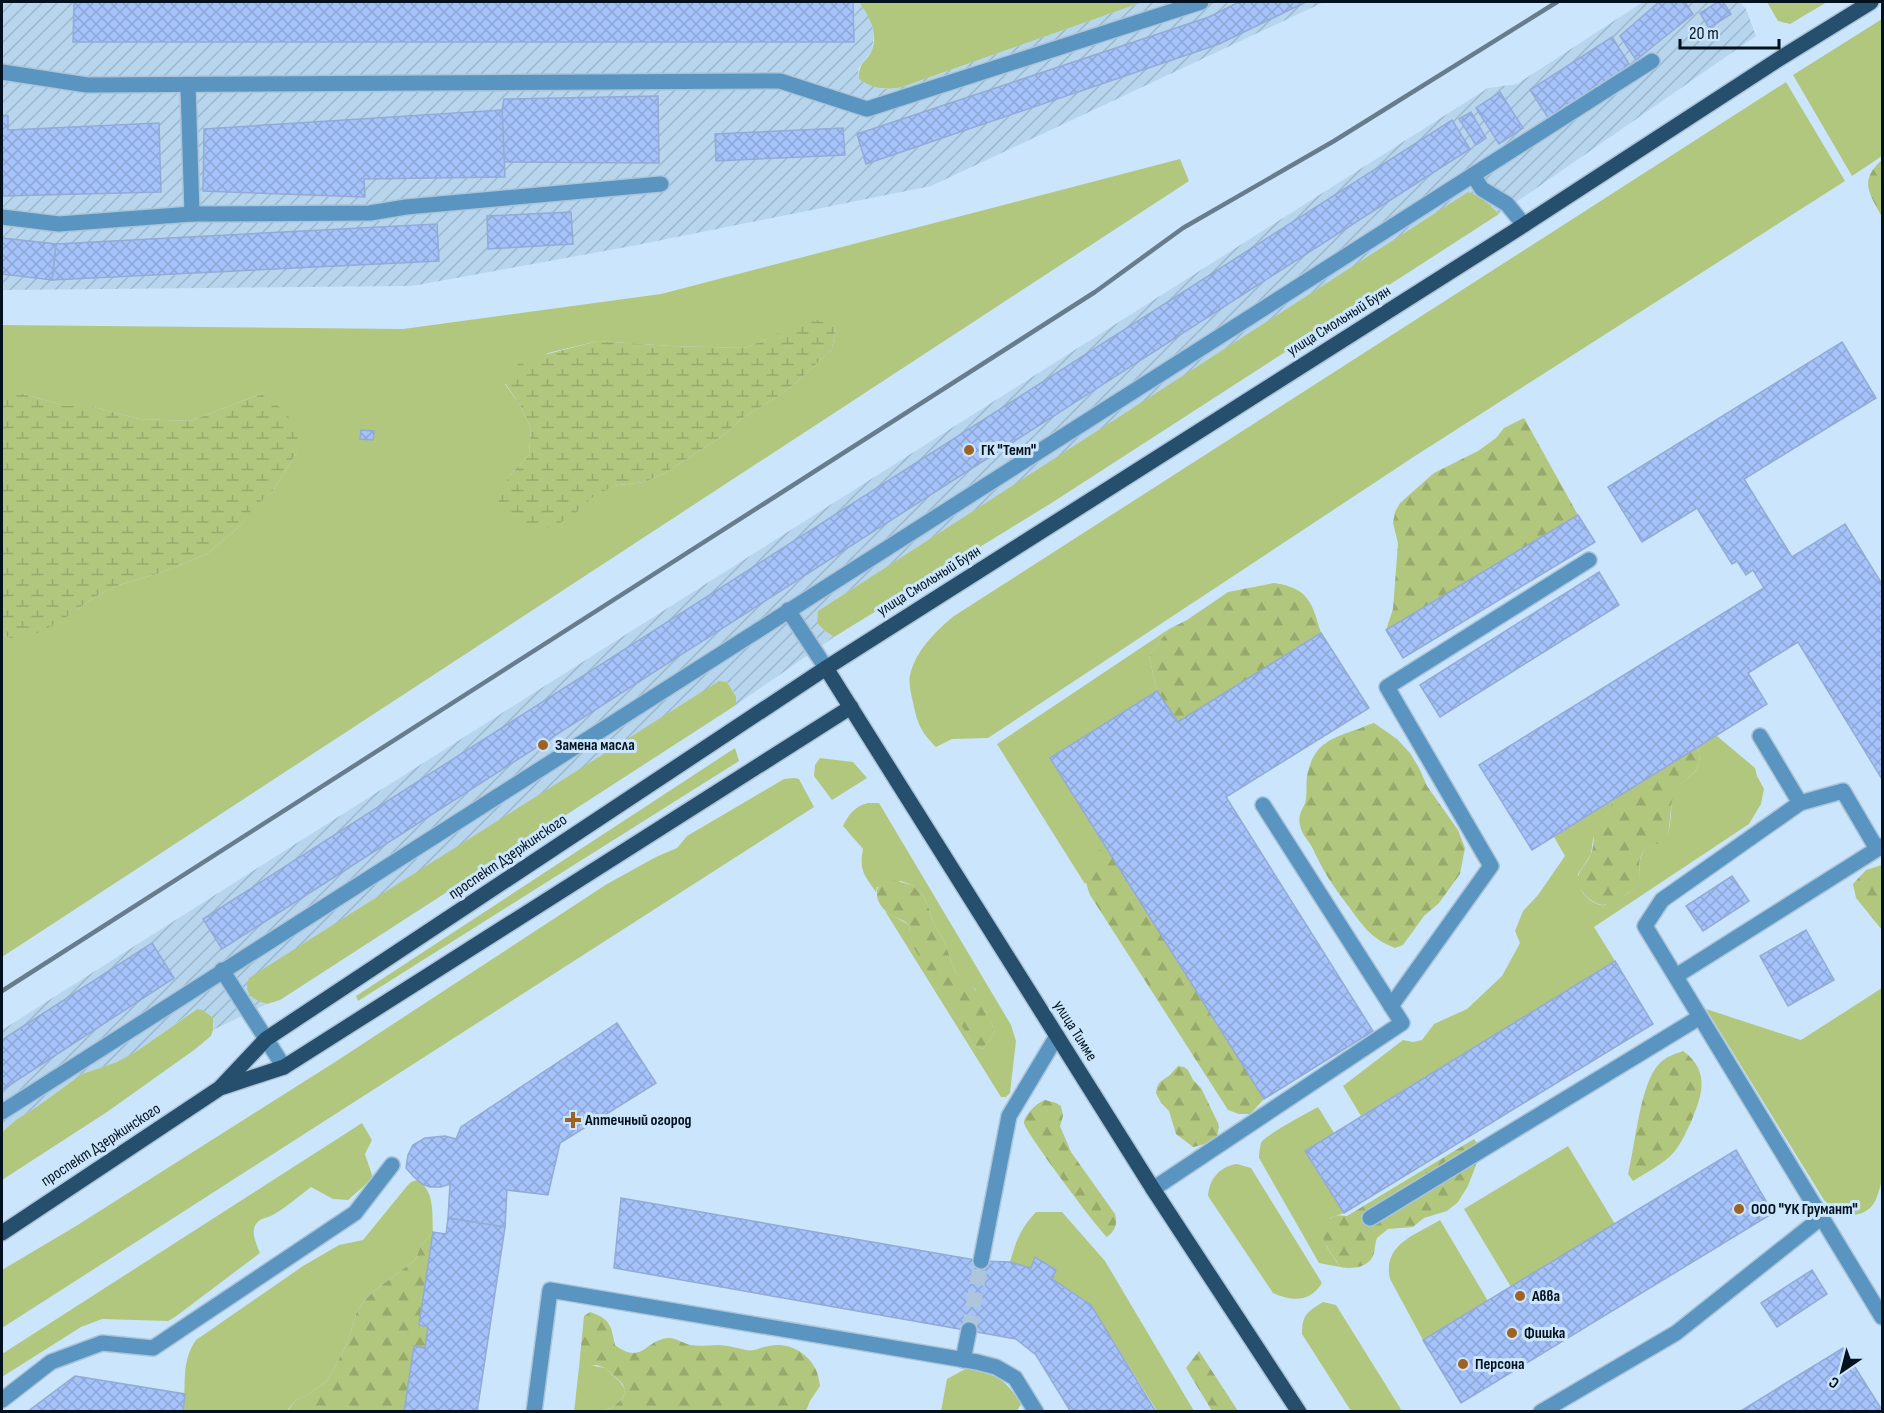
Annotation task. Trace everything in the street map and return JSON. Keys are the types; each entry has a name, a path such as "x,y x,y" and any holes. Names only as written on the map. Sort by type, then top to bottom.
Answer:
{"main road":[{"name":"улица Смольный Буян","path":"826,668 1524,225 1779,58 1871,2"},
{"name":"улица Тимме","path":"826,668 1154,1189 1299,1412"},
{"name":"проспект Дзержинского","path":"2,1233 220,1088 266,1039 826,668"},
{"name":"проспект Дзержинского","path":"220,1088 284,1067 851,707"}],"lane":[{"path":"2,72 87,86 780,81 867,109 1201,2"},
{"path":"2,1112 1652,61"},
{"path":"188,86 192,214"},
{"path":"1473,176 1482,189 1508,204 1524,225"},
{"path":"2,217 59,224 192,214 370,213 406,207 661,184"},
{"path":"1391,1006 1491,866 1387,687 1588,560"},
{"path":"788,610 826,668"},
{"path":"1760,736 1800,803"},
{"path":"1676,976 1880,848 1843,791 1800,803 1662,900 1645,926 1882,1317"},
{"path":"1154,1189 1401,1023 1263,805"},
{"path":"222,970 284,1067"},
{"path":"1370,1218 1700,1017"},
{"path":"981,1261 1009,1116 1057,1036"},
{"path":"2,1400 51,1362 102,1343 153,1348 355,1214 392,1165"},
{"path":"1541,1412 1676,1334 1822,1217"},
{"path":"534,1412 550,1290 996,1367 1015,1378 1036,1412"},
{"path":"963,1360 969,1330"}],"shaded area":[{"path":"2,2 74,2 73,42 854,42 853,2 859,2 870,18 874,34 872,50 858,69 859,78 866,84 883,89 902,87 1143,2 1324,2 931,186 632,246 412,286 2,290"},
{"name":"ГК \"Темп\"","path":"1643,2 1740,2 1746,9 1756,36 1499,214 1482,198 1468,193 818,611 817,623 834,637 736,705 736,695 727,682 261,1002 267,1004 213,1030 214,1024 208,1014 196,1009 137,1051 117,1062 82,1074 2,1132 2,1030 1488,88 1517,84"}],"green space":[{"path":"859,2 1143,2 902,87 885,88 874,87 859,79 861,66 872,50 874,37 869,18"},
{"path":"1767,2 1827,2 1790,24 1778,21"},
{"path":"1882,19 1882,156 1852,176 1793,75"},
{"path":"1786,82 1845,181 1415,456 988,738 952,739 936,747 927,737 916,713 910,675 922,649 954,616"},
{"path":"1180,159 1189,181 2,957 2,634 10,638 78,609 98,595 119,585 163,572 207,554 241,525 253,507 272,492 297,452 261,394 190,421 139,419 90,406 66,406 20,393 2,393 2,325 403,329 661,294","holes":["836,327 832,349 780,395 741,419 724,435 665,473 645,482 618,485 594,495 576,513 509,476 529,455 531,429 520,405 505,384 548,353 598,341 744,348 767,339"]},
{"path":"1882,160 1882,217 1870,194 1868,181"},
{"path":"1468,192 1482,198 1499,214 1053,502 834,637 817,623 818,611"},
{"path":"814,319 836,327 832,349 780,395 741,419 724,435 665,473 645,482 618,485 595,495 576,513 553,527 530,528 511,520 498,503 509,476 529,455 531,429 520,405 505,383 520,361 598,341 744,348 789,327"},
{"path":"2,393 20,393 66,406 90,406 139,419 190,421 261,394 281,408 298,428 297,452 272,492 254,507 241,525 207,554 163,572 119,585 98,595 56,624 35,634 10,638 2,634"},
{"path":"1524,418 1578,515 1386,630 1393,609 1398,543 1393,523 1400,503 1434,473 1478,451 1496,438 1504,428"},
{"path":"1274,583 1286,585 1302,593 1315,613 1321,633 1178,722 1157,691 1149,656 1169,629 1187,620 1228,592"},
{"path":"1169,629 1149,656 1157,691 1050,758 1109,851 1085,884 997,744"},
{"path":"719,681 727,682 736,696 736,705 280,1000 267,1004 257,1000 248,992 249,978"},
{"path":"1374,723 1397,739 1410,753 1427,786 1458,830 1465,848 1460,874 1403,945 1395,948 1372,935 1336,890 1302,832 1300,823 1300,815 1306,799 1307,776 1317,751 1335,738"},
{"path":"1717,736 1755,768 1764,789 1761,804 1749,824 1594,927 1615,961 1361,1116 1343,1086 1403,1040 1413,1042 1422,1040 1434,1024 1467,1009 1502,976 1520,943 1515,931 1523,911 1538,895 1565,856 1554,837 1613,800 1611,807 1598,825 1591,854 1578,874 1580,887 1590,900 1601,905 1628,894 1638,882 1640,861 1644,851 1664,840 1668,834 1673,797 1682,783 1696,771 1699,758 1698,747"},
{"path":"1698,747 1699,757 1696,770 1678,788 1674,796 1667,836 1662,842 1645,850 1640,858 1640,878 1636,888 1603,905 1591,900 1578,885 1578,875 1591,854 1596,827 1613,800"},
{"path":"735,748 739,761 358,1001 356,996"},
{"path":"820,758 853,762 867,778 832,800 814,776 815,765"},
{"path":"784,779 799,779 814,807 2,1328 2,1270 76,1226 335,1062 607,884 677,848 687,836"},
{"path":"868,803 879,803 1011,1025 1016,1041 1010,1093 1006,1097 1001,1097 885,911 909,925 910,930 907,935 974,1046 983,1049 994,1034 993,1027 975,989 955,971 922,894 912,885 901,881 877,887 876,892 866,876 862,867 863,849 843,826 852,812"},
{"path":"1098,850 1109,851 1264,1099 1250,1114 1239,1114 1228,1110 1090,895 1086,883 1087,865"},
{"path":"1882,865 1882,930 1856,898 1853,884 1866,870"},
{"path":"889,879 912,885 922,894 955,971 970,983 978,994 994,1034 983,1049 974,1046 906,935 910,930 909,925 888,913 880,904 877,890 879,885"},
{"path":"1882,988 1882,1180 1877,1198 1871,1207 1859,1214 1846,1214 1824,1200 1706,1009 1801,1040"},
{"path":"197,1009 203,1010 213,1018 211,1036 107,1112 2,1180 2,1132 82,1074 117,1062 137,1051"},
{"path":"1683,1051 1698,1067 1701,1075 1701,1093 1695,1112 1684,1137 1671,1156 1633,1181 1628,1174 1647,1085 1652,1073 1661,1062"},
{"path":"1178,1066 1188,1070 1193,1080 1201,1088 1218,1123 1217,1137 1213,1141 1193,1147 1176,1134 1169,1111 1161,1103 1156,1093 1160,1082"},
{"path":"1045,1100 1061,1106 1063,1116 1060,1126 1071,1152 1115,1214 1115,1227 1107,1237 1062,1180 1027,1130 1024,1123 1026,1116"},
{"path":"1318,1107 1334,1133 1306,1151 1344,1213 1330,1218 1326,1246 1340,1267 1319,1263 1259,1158 1261,1143 1264,1139"},
{"path":"362,1123 372,1140 365,1154 373,1178 348,1200 333,1199 311,1187 273,1215 258,1222 254,1234 260,1253 175,1317 168,1321 102,1319 81,1327 2,1377 2,1354"},
{"path":"1474,1139 1478,1144 1479,1157 1468,1186 1458,1202 1447,1211 1424,1218 1413,1227 1388,1229 1377,1238 1374,1253 1369,1262 1355,1268 1340,1267 1323,1236 1323,1230 1332,1217 1347,1216"},
{"path":"1568,1146 1615,1224 1511,1287 1464,1209"},
{"path":"1237,1164 1251,1168 1322,1283 1312,1294 1294,1299 1273,1293 1208,1196 1213,1179 1217,1174 1225,1167"},
{"path":"417,1180 423,1184 430,1196 433,1232 421,1246 415,1260 374,1291 357,1311 346,1346 327,1381 296,1400 287,1411 183,1412 186,1366 196,1340 303,1266 339,1245 363,1240 407,1186"},
{"path":"1036,1212 1062,1212 1105,1261 1194,1411 1157,1411 1091,1305 1052,1279 1056,1270 1035,1258 1031,1268 1010,1262 1019,1236"},
{"path":"1440,1220 1488,1301 1423,1340 1390,1279 1389,1267 1391,1257 1403,1242"},
{"path":"433,1232 425,1348 414,1346 404,1411 287,1412 296,1400 327,1381 346,1346 357,1311 374,1291 415,1260 421,1246"},
{"path":"1323,1302 1336,1305 1402,1411 1351,1411 1302,1334 1304,1318"},
{"path":"590,1312 602,1317 609,1324 615,1345 632,1353 644,1350 661,1339 669,1338 691,1345 723,1345 749,1350 783,1345 807,1357 817,1372 820,1386 806,1411 600,1411 612,1408 623,1398 625,1390 622,1383 605,1368 597,1365 579,1367 584,1316"},
{"path":"1199,1351 1238,1411 1212,1411 1186,1368"},
{"path":"589,1365 605,1368 621,1383 625,1390 623,1398 612,1408 574,1412 579,1367"},
{"path":"967,1368 993,1376 1010,1388 1021,1404 1017,1411 941,1411 947,1379"}],"building":[{"path":"74,2 853,2 854,42 73,42"},
{"path":"1239,2 1306,2 1219,44 866,164 857,134 1209,17"},
{"path":"1659,2 1685,2 1693,14 1636,60 1620,36"},
{"path":"1718,2 1723,2 1731,14 1709,28 1700,13"},
{"path":"1612,37 1631,67 1549,119 1530,90"},
{"path":"1500,92 1523,128 1499,144 1476,108"},
{"path":"658,96 659,163 504,162 502,110 504,99"},
{"path":"502,110 505,177 364,179 365,197 203,191 204,129"},
{"path":"1471,112 1486,138 1476,145 1459,119"},
{"path":"2,115 8,116 8,130 159,123 161,192 3,196"},
{"name":"ГК \"Темп\"","path":"1452,120 1470,149 222,949 203,919"},
{"path":"843,128 845,155 716,161 715,134"},
{"path":"571,212 573,244 488,249 487,216"},
{"path":"437,224 439,261 52,280 56,244"},
{"path":"2,238 56,244 52,280 2,274"},
{"path":"1842,342 1876,398 1744,479 1792,557 1845,524 1882,584 1882,779 1798,642 1748,673 1767,704 1532,850 1479,765 1764,588 1753,570 1746,575 1737,561 1732,564 1697,508 1642,542 1608,487"},
{"path":"361,430 374,431 373,440 360,439"},
{"path":"1578,515 1595,542 1403,658 1386,630"},
{"path":"1599,572 1619,605 1440,717 1420,685"},
{"path":"1321,633 1369,708 1226,797 1373,1031 1264,1099 1050,758 1157,691 1178,722"},
{"path":"1732,876 1749,901 1703,931 1686,906"},
{"path":"1806,930 1834,980 1788,1006 1760,956"},
{"path":"152,943 174,978 2,1090 2,1040"},
{"path":"1615,961 1653,1024 1344,1213 1305,1151"},
{"path":"617,1023 656,1083 560,1143 548,1195 507,1190 505,1227 448,1218 450,1184 430,1187 414,1177 406,1168 408,1155 413,1145 425,1138 445,1136 456,1139 461,1127"},
{"path":"1736,1150 1773,1213 1461,1403 1423,1340"},
{"path":"621,1198 981,1261 1010,1262 1031,1268 1035,1257 1056,1270 1052,1279 1091,1305 1156,1412 1071,1412 1036,1355 1016,1339 614,1268"},
{"path":"448,1218 505,1227 477,1412 404,1412 414,1346 425,1348 428,1327 419,1325 433,1232 446,1234"},
{"path":"1812,1270 1827,1294 1777,1327 1761,1303"},
{"path":"1843,1348 1882,1410 1879,1412 1739,1412"},
{"path":"75,1376 185,1394 183,1412 27,1412"}],"tunnel":[{"path":"969,1330 981,1261"}],"railway":[{"path":"2,991 1095,292 1183,228 1334,141 1557,2"}],"place":[{"name":"ГК \"Темп\"","path":"969,450"},
{"name":"Замена масла","path":"543,745"},
{"name":"Аптечный огород","path":"573,1120"},
{"name":"ООО \"УК Грумант\"","path":"1739,1209"},
{"name":"Авва","path":"1520,1296"},
{"name":"Фишка","path":"1512,1333"},
{"name":"Персона","path":"1463,1364"}]}
